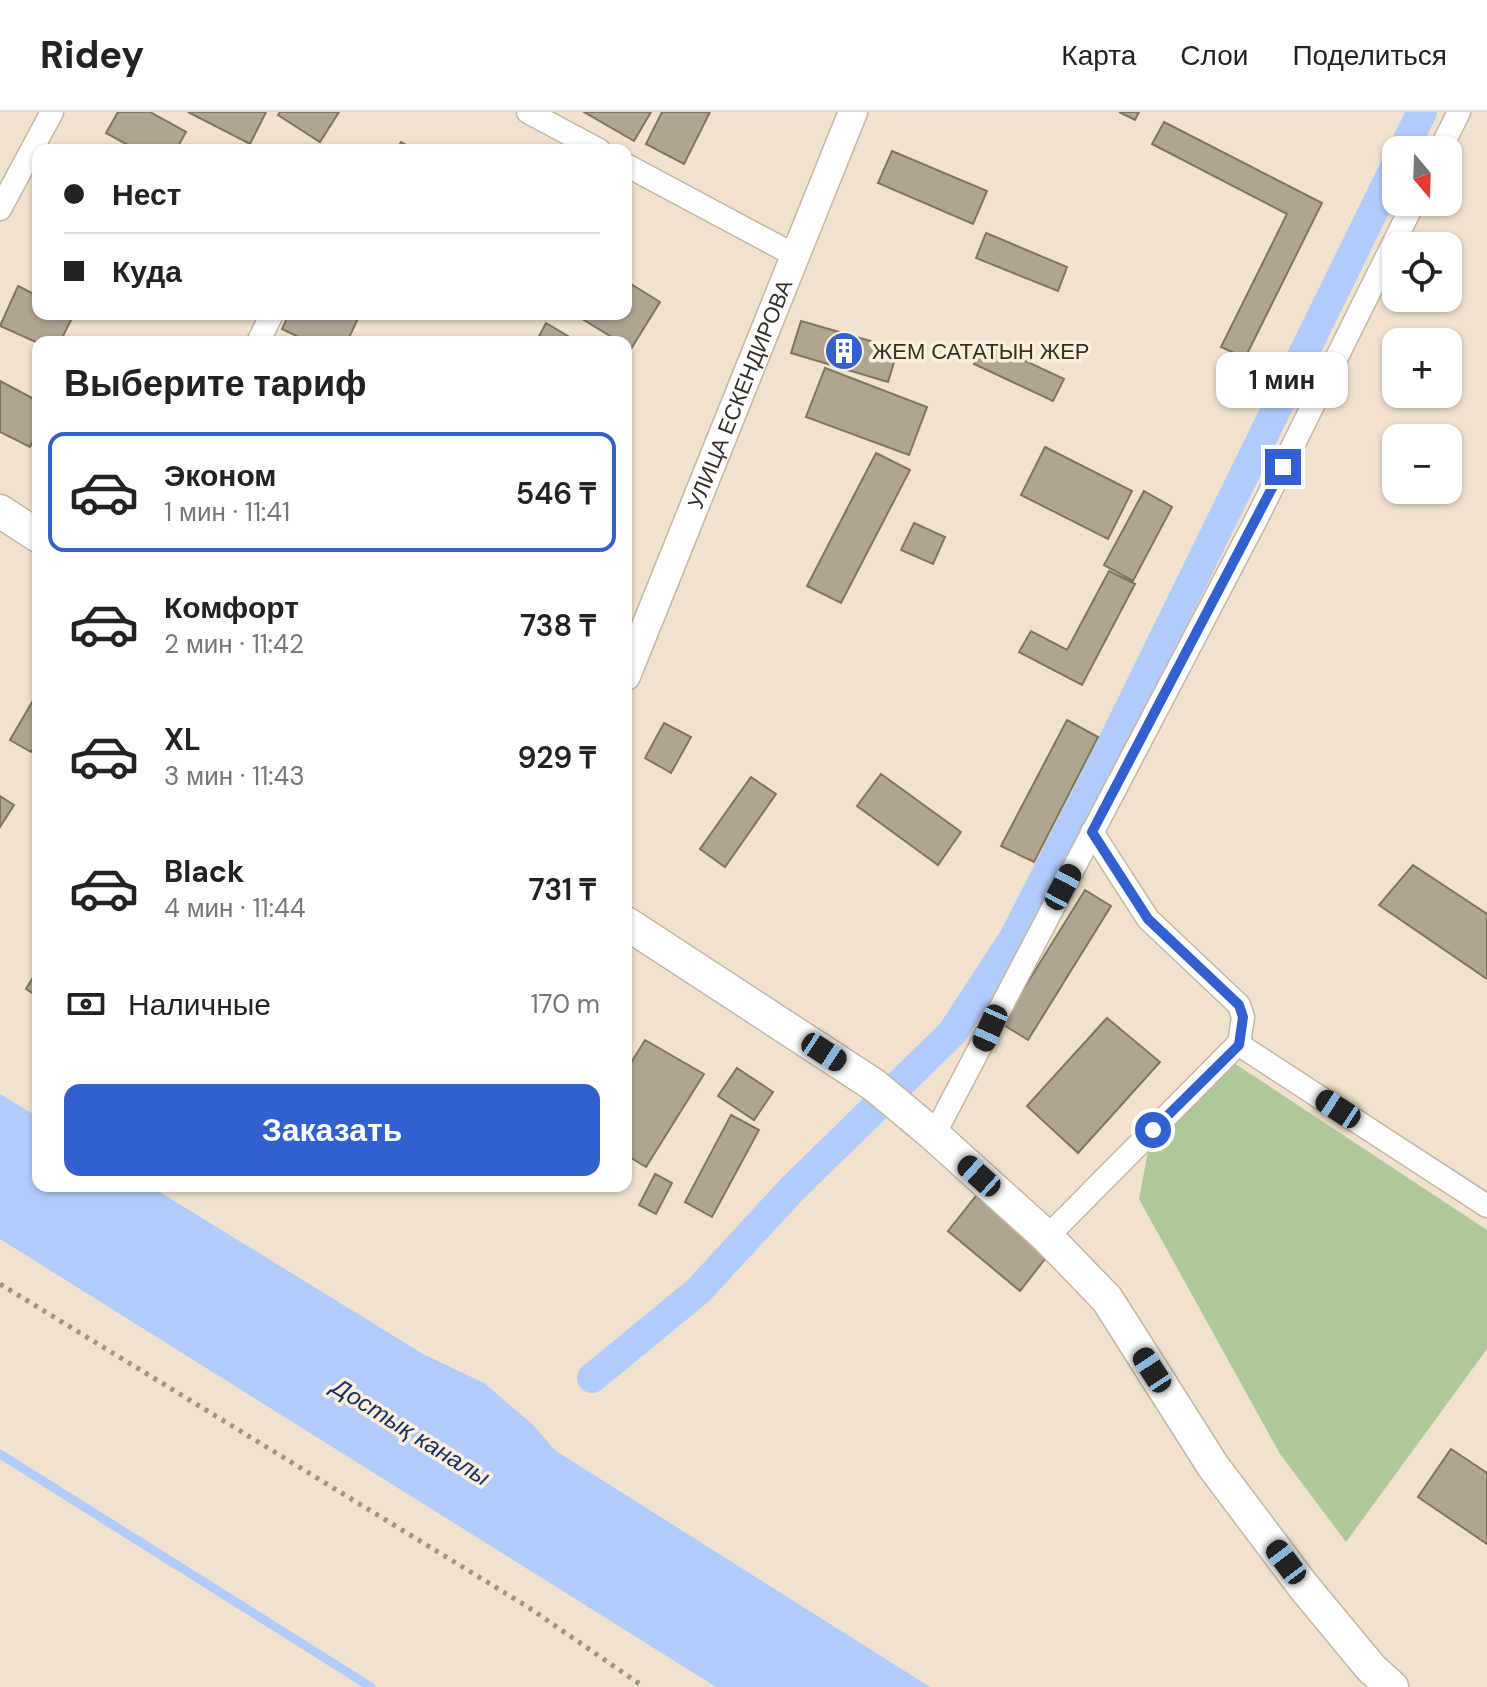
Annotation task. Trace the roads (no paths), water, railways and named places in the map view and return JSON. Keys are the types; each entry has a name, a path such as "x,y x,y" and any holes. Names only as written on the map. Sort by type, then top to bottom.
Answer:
{"main road":[{"path":"0,511 32,532"},
{"path":"632,927 874,1085 1047,1237 1107,1299 1213,1466 1304,1587 1371,1668 1392,1687"}],"street":[{"path":"35,144 52,112"},
{"path":"528,112 588,144"},
{"name":"УЛИЦА ЕСКЕНДИРОВА","path":"632,661 853,112"},
{"path":"1447,136 1459,112"},
{"path":"0,209 32,149"},
{"path":"632,168 796,256"},
{"path":"934,1135 1256,520 1407,216"},
{"path":"1047,1237 1239,1045 1243,1017 1239,1005 1148,919 1092,832"},
{"path":"1239,1045 1487,1206"}],"water":[{"name":"Достық каналы","path":"0,1094 32,1113 32,1192 160,1192 423,1354 484,1383 532,1424 556,1451 930,1687 716,1687 0,1239"}],"waterway":[{"path":"1410,136 1422,112"},
{"path":"592,1378 698,1291 792,1189 952,1033 1014,938 1382,194"},
{"path":"0,1454 371,1687"}],"place":[{"name":"ЖЕМ САТАТЫН ЖЕР","path":"844,351"}]}
